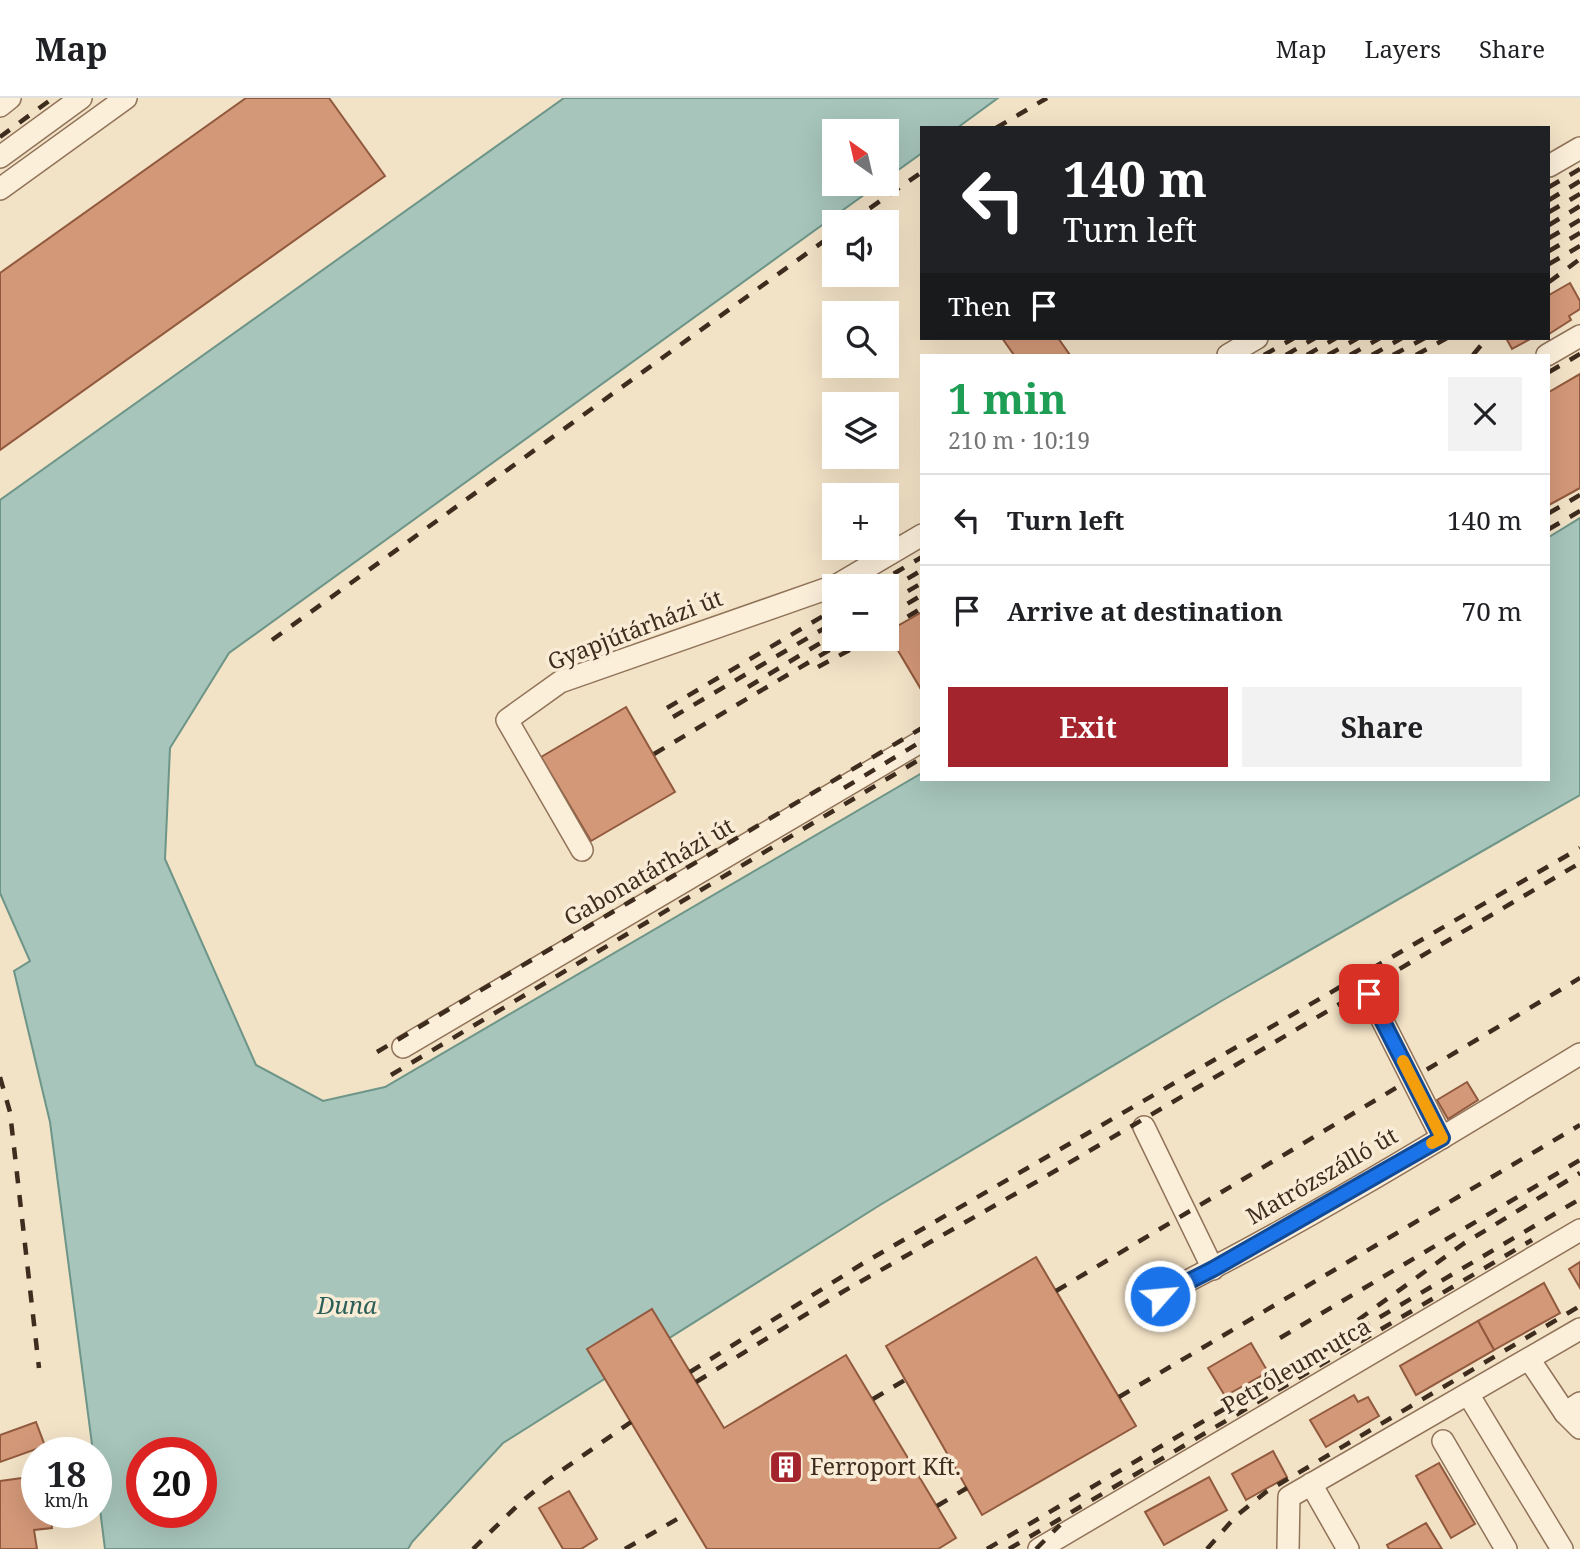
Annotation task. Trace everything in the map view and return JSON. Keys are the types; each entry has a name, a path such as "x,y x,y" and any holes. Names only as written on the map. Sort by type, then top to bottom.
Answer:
{"street":[{"path":"0,106 10,98"},
{"path":"0,157 81,98"},
{"path":"0,189 126,98"},
{"path":"1550,165 1580,148"},
{"path":"1549,354 1580,336"},
{"path":"1229,354 1253,340"},
{"name":"Gyapjútárházi út","path":"582,850 507,720 560,682 837,585 920,536"},
{"name":"Gabonatárházi út","path":"403,1047 920,742"},
{"path":"1369,994 1442,1138"},
{"name":"Matrózszálló út","path":"1160,1296 1213,1269 1442,1138 1580,1054"},
{"path":"1143,1127 1213,1269"},
{"name":"Petróleum utca","path":"1039,1549 1580,1230"},
{"path":"1288,1549 1289,1497 1580,1329"},
{"path":"1529,1359 1572,1408 1580,1428"},
{"path":"1468,1394 1562,1549"},
{"path":"1443,1441 1506,1549"},
{"path":"1311,1484 1348,1549"}],"water":[{"name":"Duna","path":"564,98 998,98 960,126 920,126 920,154 900,169 900,119 822,119 822,196 862,196 843,210 822,210 822,225 229,653 170,748 165,859 256,1065 323,1101 385,1087 920,774 920,781 1550,781 1550,536 1580,518 1580,795 1223,1000 880,1205 503,1443 408,1549 105,1549 102,1528 112,1528 112,1437 91,1437 50,1122 14,971 30,961 0,893 0,500"}],"building":[{"path":"246,98 329,98 385,176 0,450 0,273"},
{"path":"1570,283 1580,301 1580,309 1569,316 1571,320 1550,333 1550,294"},
{"path":"1003,340 1059,340 1069,354 1013,354"},
{"path":"1507,340 1528,340 1512,349"},
{"path":"1580,374 1580,488 1550,504 1550,391"},
{"path":"920,613 920,688 898,651 899,625"},
{"path":"626,707 675,792 591,841 541,757"},
{"path":"1467,1082 1478,1100 1448,1119 1437,1100"},
{"path":"1036,1257 1136,1426 982,1515 886,1346"},
{"path":"1580,1262 1580,1288 1569,1269"},
{"path":"1544,1283 1560,1313 1494,1350 1478,1321"},
{"name":"Ferroport Kft.","path":"652,1309 724,1428 846,1355 956,1538 938,1549 707,1549 587,1349"},
{"path":"1478,1321 1494,1350 1416,1395 1400,1366"},
{"path":"1251,1343 1268,1372 1225,1396 1208,1368"},
{"path":"1354,1395 1358,1402 1368,1397 1379,1416 1326,1447 1310,1420"},
{"path":"36,1422 42,1437 21,1437 21,1455 0,1462 0,1435"},
{"path":"1273,1451 1287,1477 1246,1500 1232,1474"},
{"path":"1439,1463 1475,1524 1451,1538 1416,1476"},
{"path":"1209,1477 1227,1510 1164,1545 1145,1512"},
{"path":"21,1478 21,1528 52,1528 34,1530 37,1549 0,1549 0,1481"},
{"path":"569,1491 597,1539 581,1549 563,1549 539,1508"},
{"path":"1426,1523 1442,1549 1389,1549 1387,1545"}],"railway":[{"path":"0,137 53,98"},
{"path":"999,126 1047,98"},
{"path":"1550,186 1580,169"},
{"path":"867,210 920,173"},
{"path":"1550,199 1580,181"},
{"path":"1550,211 1580,194"},
{"path":"1550,224 1580,206"},
{"path":"1550,237 1580,220"},
{"path":"1550,250 1580,233"},
{"path":"272,640 822,242"},
{"path":"1550,263 1580,246"},
{"path":"1550,281 1580,259"},
{"path":"1266,354 1290,340"},
{"path":"1288,354 1312,340"},
{"path":"1309,354 1333,340"},
{"path":"1330,354 1354,340"},
{"path":"1352,354 1376,340"},
{"path":"1374,354 1398,340"},
{"path":"1395,354 1421,340"},
{"path":"1418,354 1443,340"},
{"path":"1474,354 1485,340"},
{"path":"1550,371 1580,354"},
{"path":"1550,512 1580,495"},
{"path":"1550,528 1580,511"},
{"path":"893,574 920,558"},
{"path":"899,584 920,571"},
{"path":"899,596 920,584"},
{"path":"899,609 920,596"},
{"path":"899,622 920,609"},
{"path":"667,708 822,617"},
{"path":"673,717 822,630"},
{"path":"748,687 822,642"},
{"path":"654,754 828,651"},
{"path":"818,667 848,651"},
{"path":"377,1052 920,729"},
{"path":"844,788 920,742"},
{"path":"391,1075 920,759"},
{"path":"690,1372 862,1264 1580,848"},
{"path":"696,1382 844,1291 1038,1181 1580,863"},
{"path":"1056,1291 1580,978"},
{"path":"0,1077 10,1112 39,1368"},
{"path":"1119,1397 1580,1125"},
{"path":"1280,1338 1580,1160"},
{"path":"1358,1320 1463,1244 1580,1173"},
{"path":"987,1549 1580,1199"},
{"path":"1009,1549 1532,1240"},
{"path":"1207,1549 1236,1516 1266,1492 1580,1306"},
{"path":"873,1399 905,1380"},
{"path":"473,1549 548,1480 631,1422"},
{"path":"937,1506 967,1488"},
{"path":"625,1549 686,1514"},
{"path":"1036,1549 1060,1525"}],"slow traffic":[{"path":"1403,1061 1442,1138 1432,1143"}],"place":[{"name":"Ferroport Kft.","path":"786,1467"}],"route":[{"path":"1160,1296 1213,1269 1442,1138 1369,994"}]}
